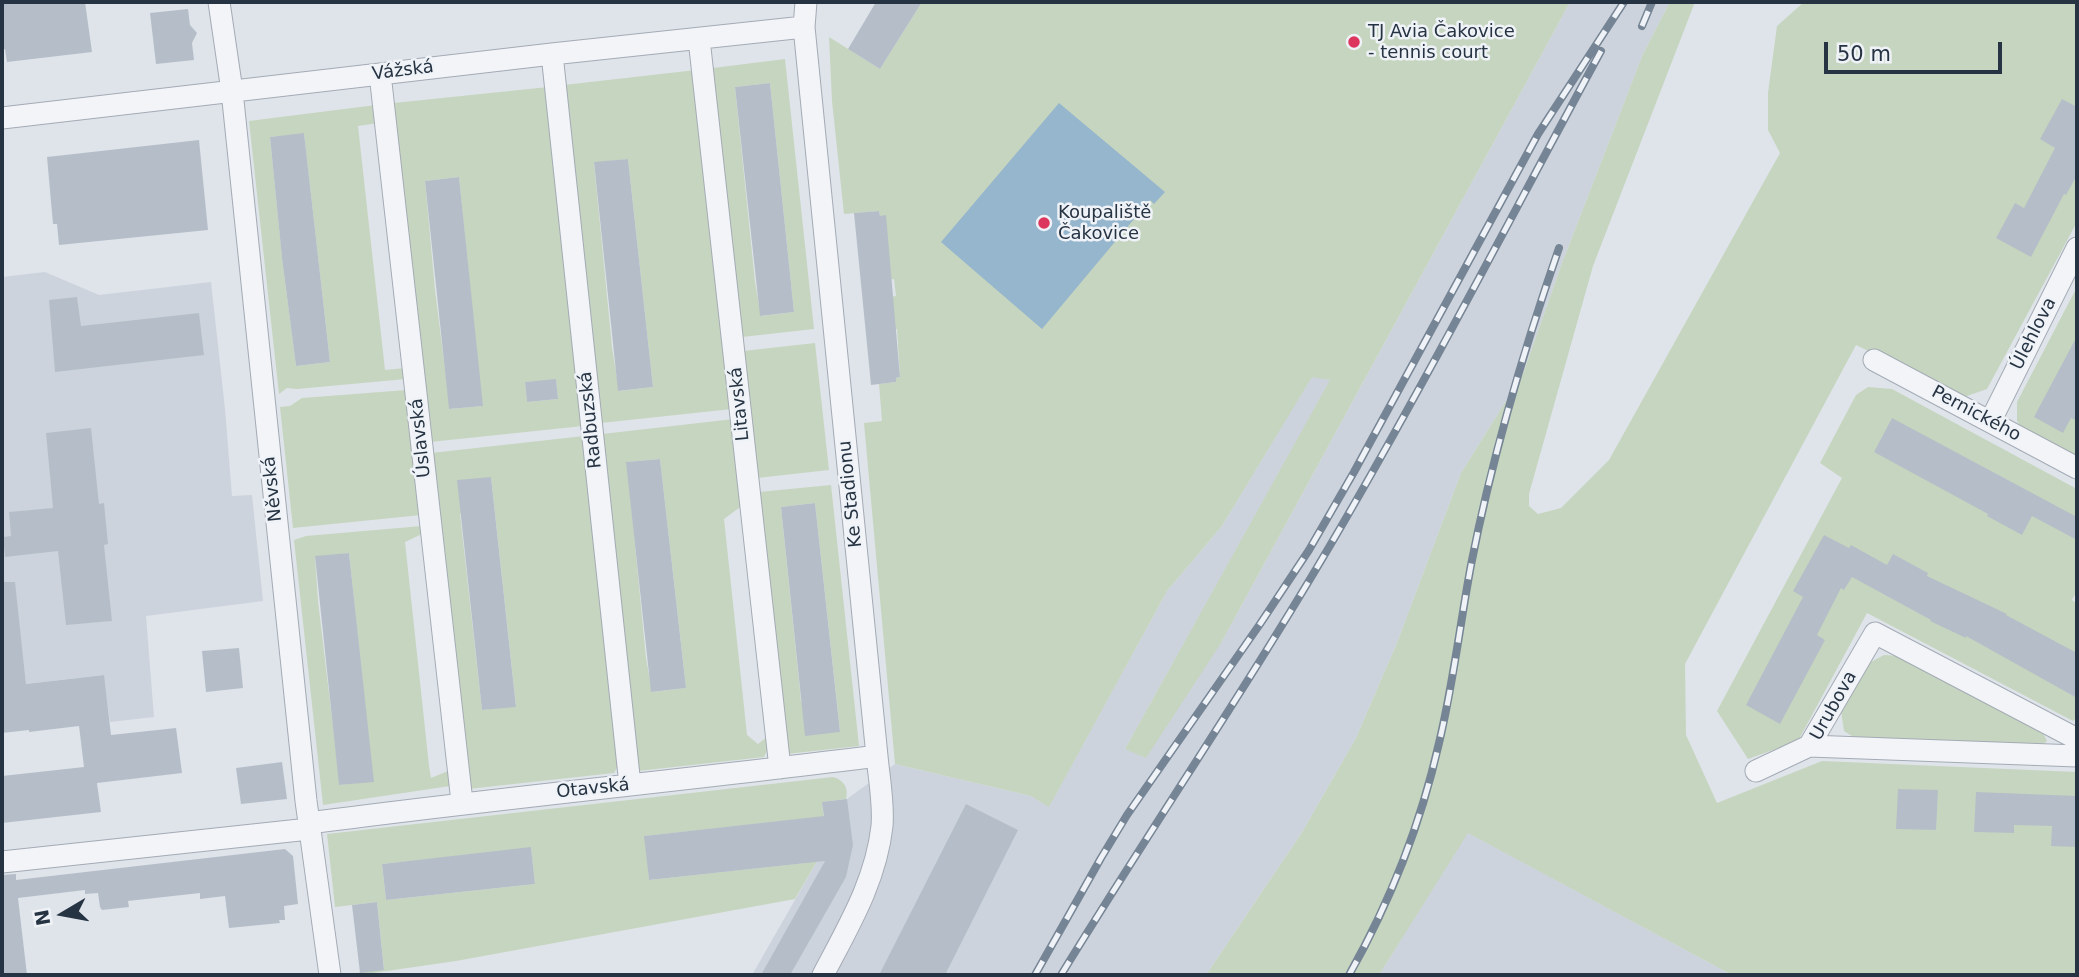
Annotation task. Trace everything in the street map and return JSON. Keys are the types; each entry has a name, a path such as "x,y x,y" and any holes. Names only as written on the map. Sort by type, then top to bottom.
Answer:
{"street":[{"name":"Něvská","path":"219,2 232,91 309,826 330,975"},
{"name":"Ke Stadionu","path":"806,2 804,27 882,824 876,858 865,894 823,975"},
{"name":"Vážská","path":"2,118 804,27"},
{"name":"Litavská","path":"699,39 780,768"},
{"name":"Radbuzská","path":"552,54 630,785"},
{"name":"Úslavská","path":"380,74 462,802"},
{"name":"Úlehlova","path":"1990,421 2077,248"},
{"name":"Pernického","path":"1874,360 2077,468"},
{"name":"Urubova","path":"1809,746 1875,633 2077,739"},
{"name":"Urubova","path":"1809,746 2077,756"},
{"path":"1756,771 1809,746"},
{"name":"Otavská","path":"2,862 309,826 462,802 877,756"}],"shaded area":[{"path":"1570,2 1670,2 1643,54 1561,266 1523,374 1461,473 1397,643 1356,738 1301,834 1206,975 752,975 827,844 822,802 847,799 895,764 1031,796 1049,806 1167,591 1222,526 1312,376 1331,380 1125,749 1221,643"},
{"path":"45,272 99,295 211,282 232,496 252,495 263,601 146,616 154,717 110,722 103,675 26,684 15,589 2,590 2,277"},
{"path":"1467,832 1732,975 1379,975"}],"green space":[{"path":"922,2 1570,2 1221,643 1146,758 1125,749 1330,380 1312,377 1222,526 1167,591 1049,807 1031,796 895,764 864,423 882,421 879,384 896,382 896,378 900,377 897,329 891,330 888,297 896,296 894,279 886,280 886,216 880,216 879,211 844,214 832,101 829,37 880,69"},
{"path":"1670,2 1695,2 1593,266 1529,494 1529,506 1538,514 1561,508 1609,460 1780,153 1768,130 1768,93 1777,26 1804,2 2077,2 2077,222 1987,389 1964,397 1856,345 1685,664 1686,735 1717,803 1822,761 2077,772 2077,975 1732,975 1468,833 1379,975 1206,975 1301,834 1356,738 1397,643 1461,473 1523,374 1561,266 1643,54"},
{"path":"785,59 814,329 742,337 713,68","holes":["770,83 794,312 761,316 755,282 735,87"]},
{"path":"696,70 732,409 601,423 564,85","holes":["628,159 653,387 619,391 612,347 594,163"]},
{"path":"548,87 583,426 430,442 394,103","holes":["459,177 482,406 450,409 425,181","556,380 558,399 527,402 525,382"]},
{"path":"376,105 378,123 358,126 385,370 405,368 406,379 287,388 279,394 249,121","holes":["304,134 330,362 296,366 270,137"]},
{"path":"2077,287 2077,459 2024,432 2017,421 2017,402"},
{"path":"815,343 829,470 757,478 743,351"},
{"path":"1868,387 1892,389 2077,489 2077,591 2072,600 2077,604 2077,717 2073,721 1867,613 1798,741 1748,759 1717,711 1842,478 1820,463 1856,395"},
{"path":"407,390 421,515 293,528 280,407 290,406 302,398"},
{"path":"734,419 743,505 724,519 747,735 758,744 767,737 768,749 764,757 638,771 602,434","holes":["660,459 686,688 652,692 646,658 627,462"]},
{"path":"584,436 618,755 614,773 468,789 431,453","holes":["491,477 516,706 482,710 460,514"]},
{"path":"831,485 859,746 787,754 759,492","holes":["815,503 840,731 801,702 781,507"]},
{"path":"422,526 422,534 405,542 429,766 431,778 448,771 450,786 323,805 294,540 306,536","holes":["349,553 373,781 340,785 315,557"]},
{"path":"1884,655 1900,656 2043,733 2047,741 2039,748 1858,740 1844,731 1841,711 1869,663"},
{"path":"833,777 843,782 847,791 846,799 822,802 827,844 795,899 456,961 359,975 343,975 384,969 377,902 335,907 327,834","holes":["801,819 805,863 649,880 645,836","531,848 535,884 386,900 382,864"]}],"water":[{"name":"Koupaliště Čakovice","path":"1059,103 1165,192 1154,204 1150,200 1042,329 941,242"}],"building":[{"path":"2,2 85,2 92,52 7,62 5,49 2,49"},
{"path":"876,2 922,2 880,69 848,49"},
{"path":"188,9 190,25 197,33 192,43 194,60 156,64 150,13"},
{"path":"770,83 794,312 760,316 735,87"},
{"path":"2062,99 2077,107 2077,175 2031,257 1996,238 2015,203 2024,208 2055,148 2040,139"},
{"path":"304,133 330,362 296,366 270,137"},
{"path":"199,140 208,230 59,245 57,224 53,224 47,157"},
{"path":"628,159 653,387 618,391 594,162"},
{"path":"459,177 483,406 449,409 425,181"},
{"path":"879,211 880,216 886,215 900,377 896,378 896,382 871,385 854,213"},
{"path":"77,297 81,326 199,313 204,355 55,372 49,300"},
{"path":"2077,336 2077,421 2071,418 2063,433 2034,417"},
{"path":"556,379 558,399 527,402 525,382"},
{"path":"1892,418 2077,517 2077,540 2032,516 2022,535 1874,452"},
{"path":"91,428 99,504 104,503 108,544 104,545 112,621 66,625 58,551 5,557 3,537 11,536 9,512 53,508 46,433"},
{"path":"660,459 686,688 651,692 626,462"},
{"path":"491,477 516,707 482,710 457,480"},
{"path":"815,503 840,732 805,736 781,507"},
{"path":"1824,535 1849,548 1851,545 1887,565 1893,554 1928,573 1927,576 2007,614 2077,653 2077,698 1852,577 1844,590 1841,588 1817,635 1825,640 1780,724 1746,705 1803,597 1793,591"},
{"path":"349,553 374,782 339,785 315,556"},
{"path":"2,582 15,582 26,684 104,675 111,735 176,728 182,773 97,783 101,812 2,823 2,776 84,767 79,726 2,733"},
{"path":"239,648 243,688 206,692 202,651"},
{"path":"282,762 287,799 241,804 236,768"},
{"path":"1898,789 1938,790 1936,830 1896,829"},
{"path":"1976,792 2077,796 2077,847 2051,846 2052,826 2014,825 2014,833 1974,832"},
{"path":"847,799 853,845 846,877 790,975 761,975 825,861 649,880 644,836 824,816 822,802"},
{"path":"966,804 1018,830 945,975 879,975"},
{"path":"531,847 535,884 386,900 382,864"},
{"path":"285,849 293,856 298,904 284,906 285,920 279,920 280,923 229,928 225,896 200,899 200,893 128,901 129,907 102,910 98,893 85,894 85,890 18,898 27,975 2,975 2,875 16,874 16,880"},
{"path":"377,902 384,970 360,973 352,905"}],"railway":[{"path":"1035,975 1127,815 1309,550 1538,134 1624,2"},
{"path":"1642,26 1652,2"},
{"path":"1061,975 1335,537 1437,356 1601,51"},
{"path":"1349,975 1364,948 1402,862 1432,773 1444,721 1471,565 1489,485 1521,366 1559,248"}],"place":[{"name":"TJ Avia Čakovice - tennis court","path":"1354,42"},
{"name":"Koupaliště Čakovice","path":"1044,223"}]}
